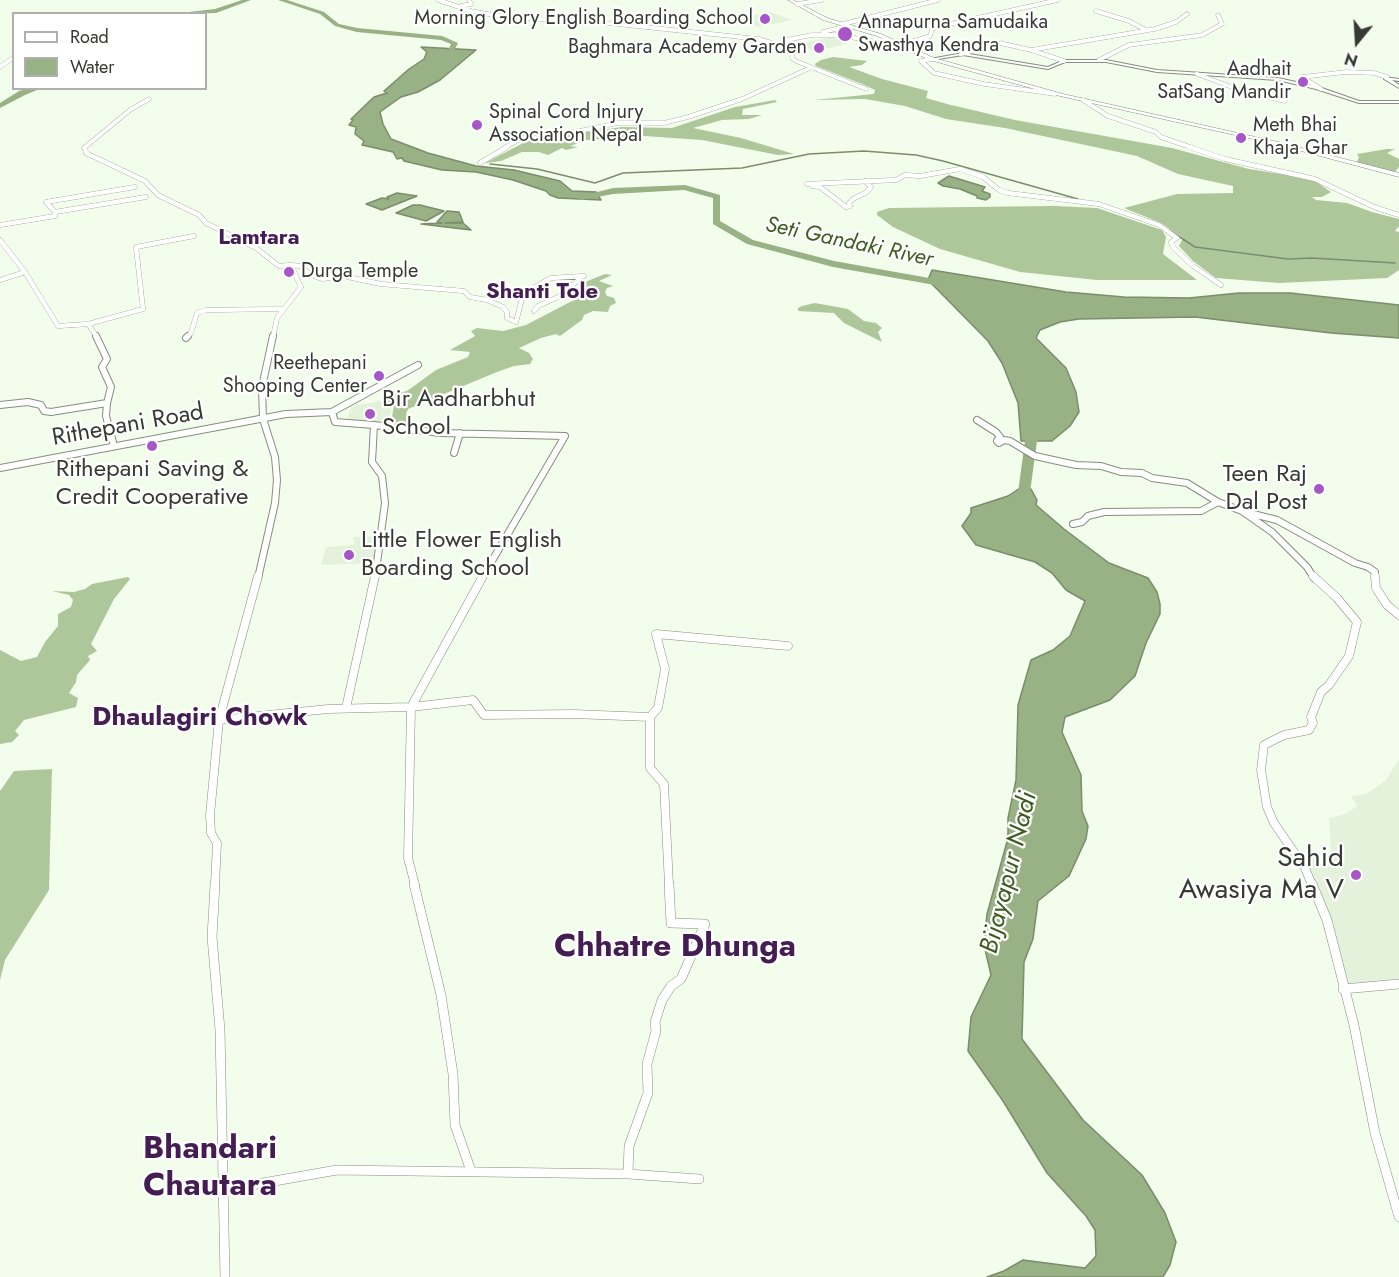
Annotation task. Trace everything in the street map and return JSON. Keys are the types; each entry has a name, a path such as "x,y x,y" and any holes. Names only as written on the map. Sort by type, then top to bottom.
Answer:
{"main road":[{"path":"790,0 822,18 901,45 932,59 1055,94 1276,143 1399,176"}],"street":[{"path":"438,0 506,17 607,23 759,39 794,50"},
{"path":"458,6 471,4 469,0"},
{"path":"797,4 822,0"},
{"path":"794,50 786,40 938,0"},
{"path":"901,45 930,36 932,29 941,26 1058,0"},
{"path":"1096,11 1121,18 1146,30"},
{"path":"1031,50 1146,30 1176,22 1187,14"},
{"path":"1099,60 1130,45 1202,35 1222,24 1218,15"},
{"path":"812,35 839,35 909,48"},
{"path":"1055,94 984,84 934,73 929,71 921,61 961,54 1000,43 1064,61"},
{"path":"794,50 792,58 810,68 866,89"},
{"path":"961,54 1045,68 1064,61 1099,60 1153,70 1268,78 1321,89 1359,102 1399,102"},
{"path":"480,163 522,138 555,136 593,126 618,123 664,123 688,117 742,99 810,68"},
{"path":"1321,89 1302,77 1365,72 1399,80"},
{"path":"1197,74 1241,91 1285,101"},
{"path":"1387,77 1399,87"},
{"path":"149,99 130,110 89,143 84,148 86,153 145,181 158,195 199,215 206,223 256,248 279,266 291,264 300,266 301,270 322,279 343,276 381,284 464,291 470,297 487,300 503,307 507,312 507,318 516,322 522,300 535,287 551,279 584,276 558,297 538,306 534,311"},
{"path":"1083,100 1108,116 1156,132 1161,137 1174,142 1225,159 1315,179 1374,207 1399,215"},
{"path":"865,181 871,187 846,207 820,187 810,184 865,181 896,180 905,175 921,176 960,169 983,177 999,190 1008,193 1047,200 1083,201 1121,210 1171,232 1177,238 1171,242 1172,246 1193,266 1221,285"},
{"path":"55,212 46,202 135,187"},
{"path":"55,212 146,197"},
{"path":"0,225 55,216 55,212"},
{"path":"0,240 25,272 58,326 88,324 144,309 136,247 194,236"},
{"path":"225,1277 220,1030 212,937 217,843 211,833 210,815 219,720 255,591 275,503 275,457 263,419 262,387 274,326 283,309 301,286 291,264"},
{"path":"0,280 25,272"},
{"path":"186,338 191,333 197,313 206,310 283,309"},
{"path":"88,324 100,341 106,356 102,367 111,387 106,416 114,446"},
{"path":"418,366 332,412 335,422 460,433 565,436 453,628 411,707 408,858 441,995 453,1074 455,1125 471,1172"},
{"path":"0,405 28,402 41,405 44,411 51,412 107,403"},
{"name":"Rithepani Road","path":"0,468 286,414 332,412"},
{"path":"977,420 996,432 1000,437 997,441 999,443 1004,440 1010,441 1035,456 1076,465 1101,466 1121,472 1142,473 1152,478 1187,483 1218,502 1277,520 1375,572 1376,588 1387,605 1399,615"},
{"path":"346,708 378,565 386,503 382,476 372,462 374,425"},
{"path":"454,453 460,433"},
{"path":"1073,524 1082,522 1088,516 1104,512 1201,511 1218,502"},
{"path":"1242,511 1272,532 1307,567 1315,579 1337,598 1357,622 1349,656 1329,685 1321,692 1311,717 1313,723 1309,730 1284,735 1264,745 1261,770 1267,807 1274,823 1305,868 1327,920 1354,1025 1375,1133 1399,1217"},
{"path":"628,1174 629,1146 648,1093 647,1064 656,1031 655,1022 662,1000 671,986 681,979 705,924 671,923 664,784 650,768 650,717 658,708 665,669 656,634 788,645"},
{"path":"219,720 346,708 411,707 473,700 484,715 573,714 650,717"},
{"path":"1343,989 1399,984"},
{"path":"223,1190 337,1170 628,1174 699,1179"}],"shaded area":[{"name":"Morning Glory English Boarding School","path":"770,12 792,20 759,27 737,19"},
{"name":"Baghmara Academy Garden","path":"830,37 849,43 815,52 799,44"},
{"path":"833,57 867,61 862,65 849,67 882,79 928,91 926,98 947,104 1015,120 1172,148 1249,169 1312,179 1331,192 1322,197 1312,197 1316,200 1347,203 1399,219 1399,226 1395,231 1399,232 1399,270 1387,278 1279,283 1216,278 1193,261 1179,246 1183,238 1161,223 1124,208 1177,194 1233,193 1233,186 1178,174 1137,156 1005,128 946,119 905,106 865,99 814,100 874,94 875,90 815,64"},
{"path":"775,100 777,102 743,109 742,115 762,115 749,119 722,120 693,128 741,138 794,154 778,155 702,140 644,136 587,140 570,146 578,147 566,150 562,148 548,155 539,152 522,152 501,161 485,163 529,140 622,127 672,128 735,107"},
{"path":"1395,149 1387,153 1399,159 1399,167 1395,172 1357,162 1359,157 1357,154"},
{"path":"1055,206 1097,208 1162,230 1166,237 1163,254 1197,280 1097,280 1020,272 940,249 893,227 877,215 877,212 889,208"},
{"path":"605,274 612,275 599,281 613,286 607,288 605,292 607,296 614,298 616,303 610,306 608,312 593,311 584,315 582,320 560,336 556,334 541,338 519,348 529,353 533,359 530,364 514,366 497,372 408,409 406,414 410,416 407,424 391,423 394,405 384,400 386,396 407,391 436,370 468,357 470,352 450,350 475,336 471,331 477,328 503,331 526,325 574,300 584,291 578,290 585,286 585,282"},
{"path":"815,303 848,309 864,321 876,323 882,328 878,332 882,342 844,323 834,313 798,311 798,308 802,306"},
{"name":"Bir Aadharbhut School","path":"383,400 392,405 389,423 346,421 351,407"},
{"name":"Little Flower English Boarding School","path":"378,536 373,563 321,565 326,547 354,545 353,537"},
{"path":"128,577 130,579 114,599 91,644 97,651 88,656 90,660 77,675 76,682 69,693 78,698 76,707 24,720 15,731 19,735 12,742 0,744 0,650 21,661 37,657 58,626 58,614 71,607 73,600 69,595 52,591 74,592 92,584"},
{"name":"Sahid Awasiya Ma V","path":"1399,759 1399,981 1347,984 1334,928 1305,859 1308,854 1323,858 1331,852 1329,818 1346,814 1357,806 1351,796 1366,794 1385,781"},
{"path":"52,769 49,890 5,960 0,980 0,791 14,771"}],"water":[{"path":"421,47 476,50 440,80 418,92 401,97 380,112 391,139 428,153 476,166 514,170 560,181 572,191 596,192 601,200 558,198 546,191 513,180 476,172 442,170 404,161 402,158 397,159 393,152 362,145 364,141 355,134 356,127 349,125 353,120 351,119 374,97 387,93 384,91 424,59 427,52"},
{"path":"949,176 985,187 982,191 990,194 990,197 986,200 977,198 960,189 938,183"},
{"path":"397,193 417,196 382,210 366,204 382,198 389,199 387,197"},
{"path":"413,205 444,211 426,221 396,213"},
{"path":"447,211 459,212 463,222 445,223 463,223 471,230 421,224 442,223 437,222"},
{"path":"932,270 1066,292 1124,297 1189,298 1239,293 1290,293 1399,305 1399,338 1331,333 1195,317 1079,319 1060,322 1040,330 1036,338 1066,368 1076,392 1079,412 1070,426 1052,441 1021,441 1018,403 1002,363 988,341 928,280"},
{"path":"1020,488 1031,489 1037,500 1036,505 1109,563 1148,578 1157,592 1160,604 1160,614 1146,643 1135,676 1110,700 1065,717 1062,732 1081,775 1082,811 1088,826 1086,839 1069,876 1038,901 1033,939 1024,962 1022,1039 1083,1120 1142,1175 1165,1213 1176,1242 1170,1265 1163,1277 987,1277 1004,1271 1023,1260 1085,1268 1096,1256 1095,1230 1086,1216 1047,1173 1003,1101 968,1051 971,1017 991,975 984,945 987,914 1008,838 1008,818 1016,780 1018,705 1031,660 1053,650 1070,636 1085,601 1066,590 1052,573 1035,562 976,545 962,526 971,513 971,508 1008,496"}],"waterway":[{"path":"202,12 216,11 248,0"},
{"name":"Seti Gandaki River","path":"281,0 322,13 337,25 357,30 442,38 455,43 451,52 440,60"},
{"path":"0,106 22,93 32,90"},
{"path":"490,164 537,169 595,183 623,173 742,168 809,154 864,151 916,155 943,161 1078,199"},
{"name":"Seti Gandaki River","path":"581,197 613,191 685,187 717,197 716,222 750,242 833,264 946,284"},
{"path":"1169,230 1195,247 1288,259 1312,258 1395,263"},
{"name":"Bijayapur Nadi","path":"1022,507 1031,441 1040,427"}],"place":[{"name":"Morning Glory English Boarding School","path":"765,19"},
{"name":"Annapurna Samudaika Swasthya Kendra","path":"845,34"},
{"name":"Baghmara Academy Garden","path":"819,48"},
{"name":"Aadhait SatSang Mandir","path":"1303,82"},
{"name":"Spinal Cord Injury Association Nepal","path":"477,125"},
{"name":"Meth Bhai Khaja Ghar","path":"1241,138"},
{"name":"Durga Temple","path":"289,272"},
{"name":"Reethepani Shooping Center","path":"379,376"},
{"name":"Bir Aadharbhut School","path":"370,414"},
{"name":"Rithepani Saving & Credit Cooperative","path":"152,446"},
{"name":"Teen Raj Dal Post","path":"1319,489"},
{"name":"Little Flower English Boarding School","path":"349,555"},
{"name":"Sahid Awasiya Ma V","path":"1356,875"}],"district":[{"name":"Lamtara","path":"259,239"},
{"name":"Shanti Tole","path":"542,293"},
{"name":"Dhaulagiri Chowk","path":"200,719"},
{"name":"Chhatre Dhunga","path":"675,948"},
{"name":"Bhandari Chautara","path":"210,1168"}]}
